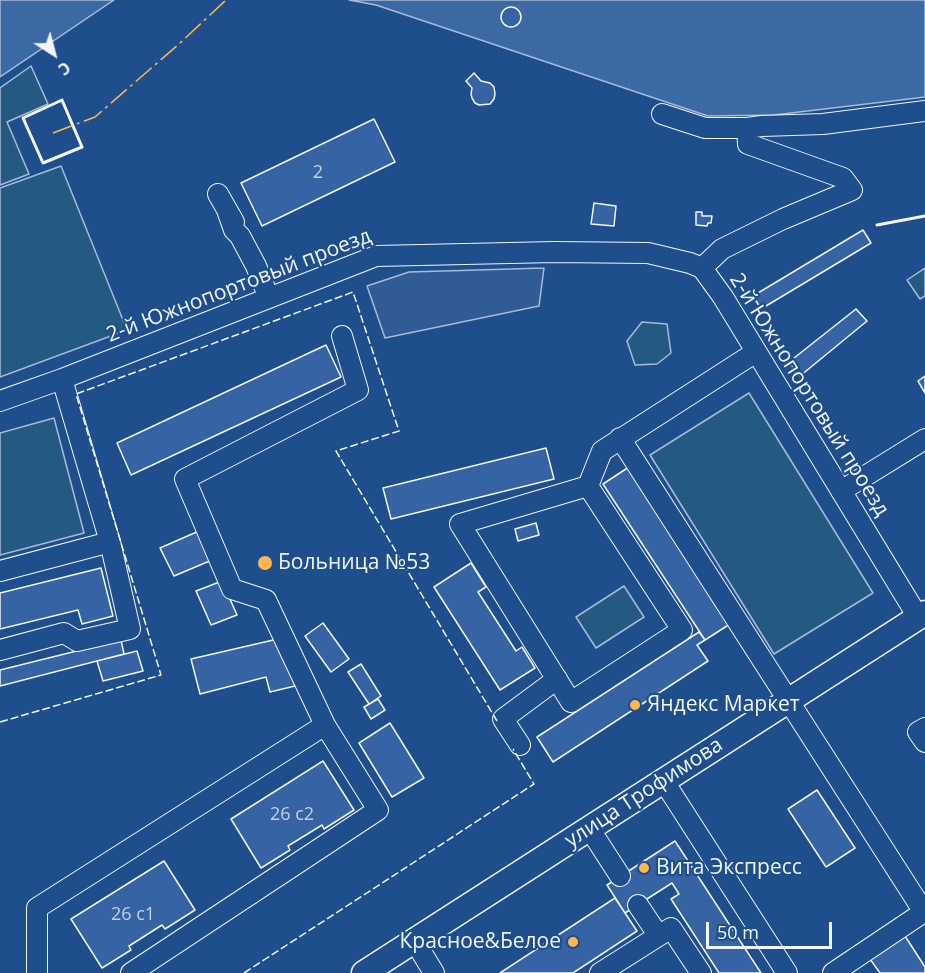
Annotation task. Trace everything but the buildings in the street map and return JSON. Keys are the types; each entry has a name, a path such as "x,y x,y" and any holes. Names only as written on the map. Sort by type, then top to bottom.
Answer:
{"main road":[{"name":"улица Трофимова","path":"364,973 922,615"}],"street":[{"path":"662,114 705,128 747,128 823,124 925,111"},
{"path":"702,268 722,249 783,219 852,190 843,178 748,144 747,128"},
{"path":"218,194 238,228 269,298"},
{"name":"2-й Южнопортовый проезд","path":"0,401 376,256 554,252 648,253 702,268 723,297 841,491 922,615"},
{"path":"131,973 378,810 325,725 266,600 232,590 185,479 358,390 342,336"},
{"path":"588,486 602,451 756,352"},
{"path":"0,650 64,633 77,641 130,629 110,542 62,379"},
{"path":"620,438 924,912 857,967 833,973"},
{"path":"841,491 925,439"},
{"path":"588,486 682,630 571,702 460,524 588,486"},
{"path":"0,571 110,542"},
{"path":"520,745 503,719 556,679"},
{"path":"37,973 37,908 325,725"},
{"path":"925,728 918,732 925,742"},
{"path":"663,780 787,973"},
{"path":"589,828 620,876"},
{"path":"638,905 658,935"},
{"path":"600,973 671,928 701,973"},
{"path":"414,940 435,973"}],"shaded area":[{"path":"0,0 114,0 0,77"},
{"path":"349,0 925,0 925,97 774,115 708,116 376,5"},
{"path":"31,66 48,104 7,122 29,174 0,185 0,88"},
{"path":"61,166 127,330 0,377 0,188"},
{"path":"544,268 539,306 385,338 367,286 409,272"},
{"path":"925,268 925,296 920,299 907,280"},
{"path":"642,322 667,324 671,353 657,364 635,365 627,341"},
{"path":"749,393 873,593 774,654 650,455"},
{"path":"54,418 84,533 0,555 0,433"},
{"path":"624,586 644,617 596,648 576,617"}],"fence":[{"path":"0,722 161,675 76,394 353,292 399,431 336,451 497,721"},
{"path":"244,973 534,784 513,749"}],"wall":[{"path":"62,100 82,147 43,163 23,118 62,100"},
{"path":"877,225 925,216"}],"power":[{"path":"53,133 95,117 226,0"}],"place":[{"name":"Больница №53","path":"265,563"},
{"name":"Яндекс Маркет","path":"635,705"},
{"name":"Вита Экспресс","path":"644,868"},
{"name":"Красное&Белое","path":"573,942"}]}
